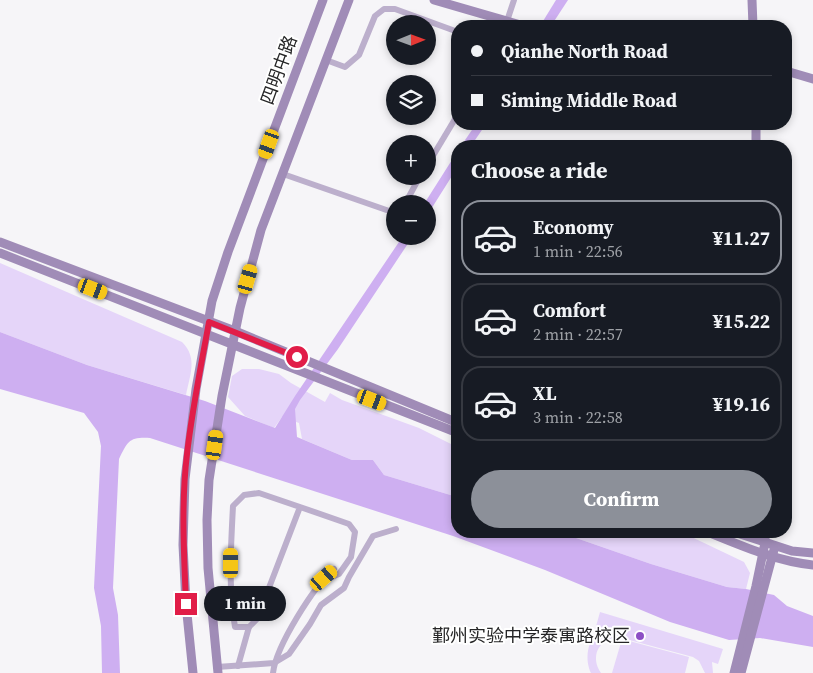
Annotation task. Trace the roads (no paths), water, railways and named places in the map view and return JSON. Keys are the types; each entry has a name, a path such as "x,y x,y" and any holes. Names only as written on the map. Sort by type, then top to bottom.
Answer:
{"main road":[{"path":"193,673 186,604 183,545 187,454 196,389 212,301 228,252 323,0"},
{"path":"218,670 210,604 207,520 212,461 232,344 261,230 349,0"},
{"path":"434,0 504,20"},
{"path":"752,0 753,20"},
{"path":"792,73 813,79"},
{"path":"0,242 235,331 451,420"},
{"path":"0,253 451,430"},
{"path":"722,538 767,556 792,563 813,565"},
{"path":"750,538 792,551 813,553"},
{"path":"741,673 745,645 767,556 765,538"},
{"path":"767,556 775,546"},
{"path":"734,673 745,645"}],"street":[{"path":"507,20 514,0"},
{"path":"326,60 344,67 359,55 375,16 384,9 395,9 451,29"},
{"path":"436,151 451,126"},
{"path":"283,174 386,210"},
{"path":"249,627 235,627 232,603 233,506 244,495 259,493 350,524 355,532 351,557 339,574 322,581"},
{"path":"238,666 249,627 257,619 300,507"},
{"path":"218,670 274,663 289,654 321,605 344,588 373,536 396,529"},
{"path":"273,673 274,663 285,638 322,581 334,569"},
{"path":"210,604 232,603"}],"place":[{"name":"鄞州实验中学泰寓路校区","path":"640,636"}]}
